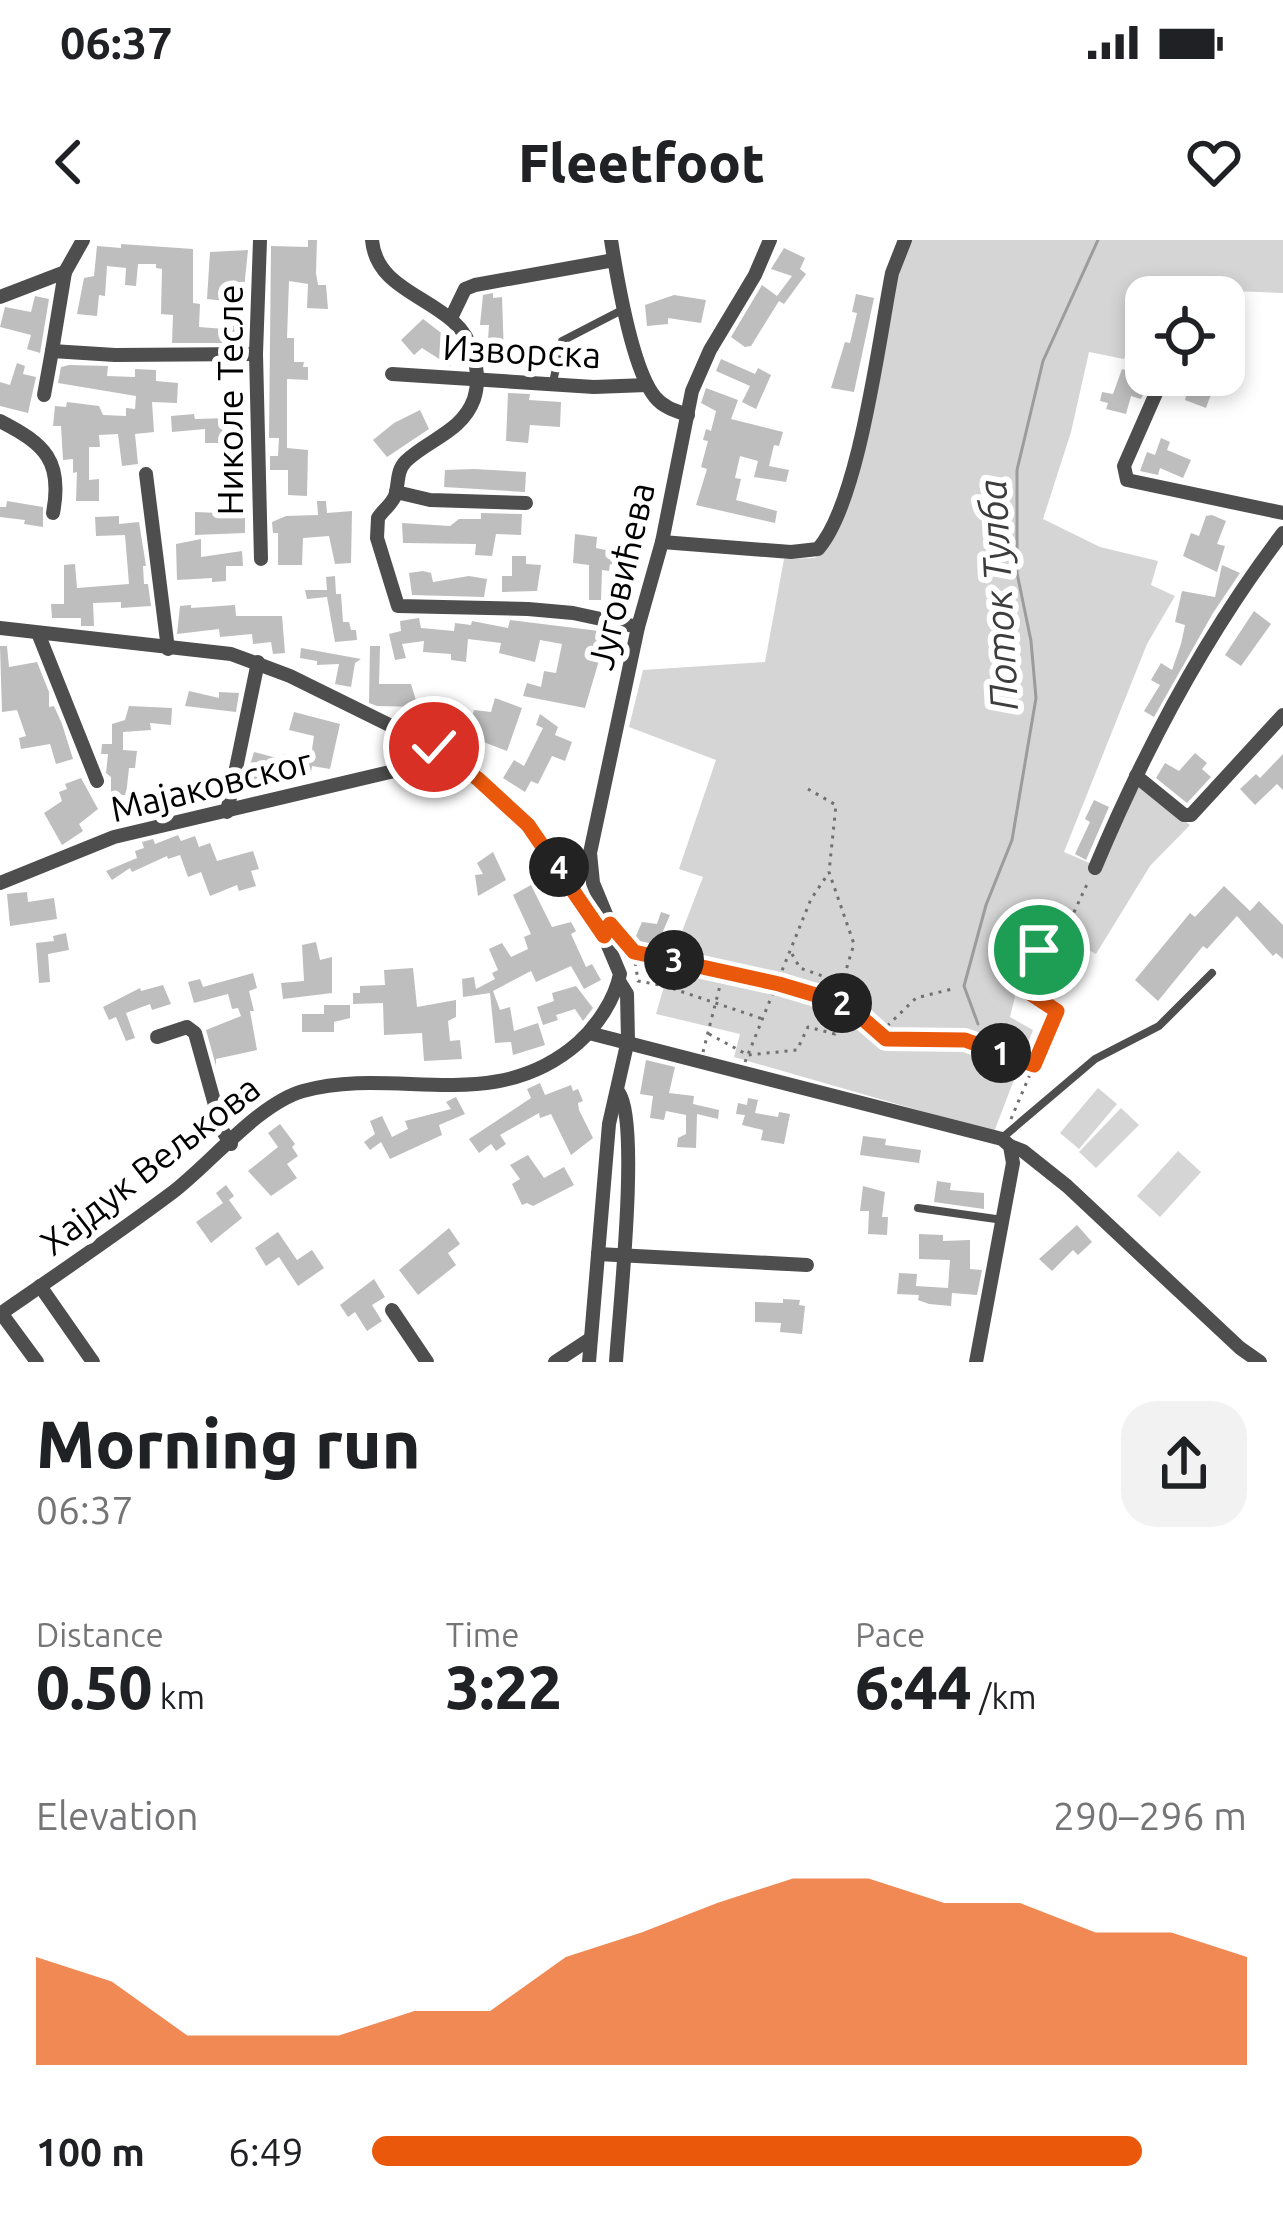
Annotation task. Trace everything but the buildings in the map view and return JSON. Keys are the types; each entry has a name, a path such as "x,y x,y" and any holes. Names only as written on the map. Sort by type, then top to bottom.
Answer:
{"street":[{"path":"44,394 65,272 83,240"},
{"name":"Николе Тесле","path":"258,240 262,559"},
{"path":"372,240 374,255 385,273 452,316 465,331 477,377 474,398 464,416 400,469 396,492 375,526 398,606 528,609 638,627"},
{"name":"Изворска","path":"611,240 624,309 647,385 660,402 688,415"},
{"name":"Југовићева","path":"607,930 590,853 692,391 770,240"},
{"path":"662,542 791,553 818,549 825,541 850,484 892,273 905,240"},
{"path":"452,316 465,289 475,285 614,260"},
{"path":"0,297 65,272"},
{"path":"52,351 115,356 256,354"},
{"name":"Изворска","path":"392,374 647,385"},
{"path":"1155,396 1124,466 1127,480 1283,513"},
{"path":"0,421 22,433 56,467 53,513"},
{"path":"146,475 168,650"},
{"path":"396,492 430,500 526,503"},
{"path":"1095,868 1156,736 1243,590 1283,533"},
{"path":"0,628 231,654 258,662 434,747 528,825 607,930 620,966 619,981 627,994 628,1040 608,1139 589,1362"},
{"path":"38,633 97,781"},
{"path":"227,812 258,662"},
{"path":"1136,776 1184,815 1191,815 1283,715"},
{"name":"Мајаковског","path":"0,883 114,837 407,768 420,763 434,747"},
{"name":"Хајдук Вељкова","path":"1,1313 175,1190 288,1096 332,1086 470,1087 536,1070 589,1033 619,981"},
{"path":"157,1037 187,1027 195,1034 222,1130 231,1144"},
{"path":"589,1033 701,1059 745,1063 1006,1142 1067,1186 1260,1362"},
{"path":"616,1362 628,1117 619,1093"},
{"path":"976,1362 1013,1163 1006,1142"},
{"path":"598,1254 807,1265"},
{"path":"40,1286 94,1362"},
{"path":"392,1310 427,1362"},
{"path":"1,1313 37,1362"},
{"path":"555,1362 590,1339"}],"lane":[{"path":"553,384 562,341 624,309"},
{"path":"1006,1142 1095,1059 1159,1026 1212,974"},
{"path":"918,1208 1003,1220"}],"path":[{"path":"745,1063 797,1051 808,1027 836,1034 846,1004 842,983 854,944 830,872 836,805 808,789"},
{"path":"1006,1142 1057,1011 1025,990 1039,950 1054,955 1095,868"},
{"path":"745,1063 811,899 830,872"},
{"path":"607,930 634,952 846,1004 886,1039 965,1040 1034,1065"},
{"path":"634,952 638,981 765,1020"},
{"path":"791,952 800,968 842,983"},
{"path":"701,1059 724,971"},
{"path":"880,1033 916,998 956,988"},
{"path":"709,1034 745,1063"}],"shaded area":[{"path":"908,240 1283,240 1283,293 1245,292 1245,276 1125,276 1124,359 1089,352 1071,432 1043,519 1100,547 1158,561 1151,585 1175,596 1147,644 1064,852 1092,864 1139,786 1190,825 1150,866 1096,954 1057,933 1027,948 1010,1017 1033,1030 994,1132 734,1057 740,1034 656,1014 703,877 679,869 716,760 629,727 643,670 765,662 784,559 815,558 842,501 865,416 896,260"},
{"path":"1098,1088 1117,1104 1079,1149 1060,1133"},
{"path":"1121,1108 1139,1125 1096,1168 1079,1152"},
{"path":"1178,1151 1201,1172 1160,1217 1137,1196"}],"waterway":[{"name":"Поток Тулба","path":"978,1024 964,986 986,905 1012,840 1036,698 1031,641 1017,573 1017,470 1043,361 1098,240"}],"route":[{"path":"434,747 528,825 604,936 610,924 634,952 846,1004 886,1039 965,1040 1034,1065 1057,1011 1025,990 1039,950"}]}
